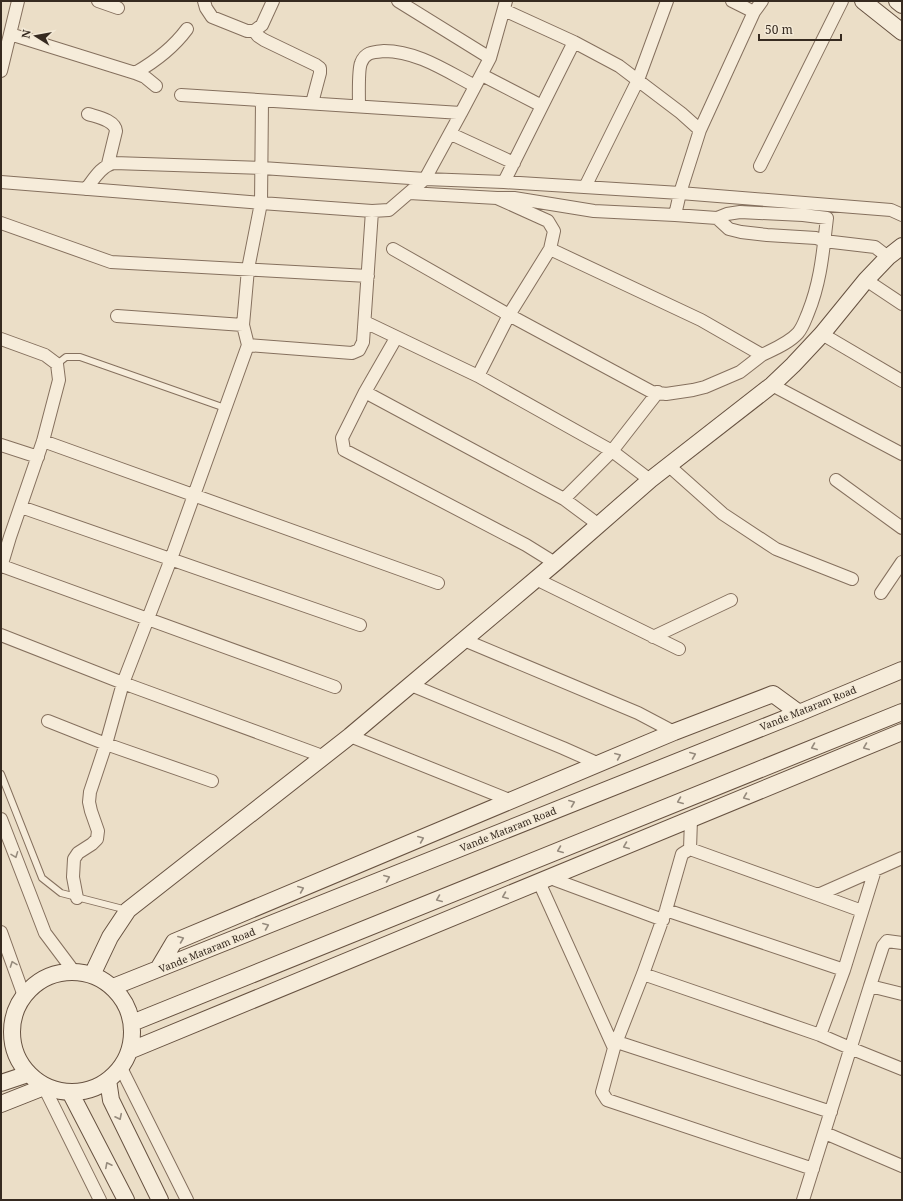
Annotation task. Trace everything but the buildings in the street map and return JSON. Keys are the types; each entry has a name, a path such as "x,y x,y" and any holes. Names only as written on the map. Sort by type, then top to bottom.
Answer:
{"street":[{"path":"2,65 18,1"},
{"path":"98,1 118,8"},
{"path":"204,1 206,8 212,16 247,31 254,31 262,25 273,1"},
{"path":"398,1 490,58"},
{"path":"585,187 638,80 667,1"},
{"path":"732,1 754,12"},
{"path":"675,215 680,193 700,130 754,12 762,1"},
{"path":"760,166 842,1"},
{"path":"863,1 902,32"},
{"path":"897,1 902,5"},
{"path":"1,182 372,211 389,210 425,179 451,134 490,58 505,5 619,66 681,113 700,130"},
{"path":"135,73 151,64 167,52 178,42 188,29"},
{"path":"254,31 264,40 320,68 312,103"},
{"path":"10,34 135,73 145,77 156,86"},
{"path":"504,182 574,42"},
{"path":"359,106 360,64 366,54 374,52 394,51 415,56 428,61 475,86"},
{"path":"482,75 542,106"},
{"path":"181,95 461,113"},
{"path":"76,898 73,877 74,859 78,853 97,839 98,831 90,812 90,792 106,744 123,683 171,560 248,345 243,325 248,269 261,202 262,101"},
{"path":"88,114 112,123 116,127 108,164"},
{"path":"451,134 514,163"},
{"path":"86,189 104,167 108,164 114,163 262,168 425,179 504,182 680,193 891,210 902,215"},
{"path":"393,249 509,315 652,392 666,394 705,387 740,372 762,355 781,346 798,333 804,324 817,289 823,258 827,218 803,215 740,212 727,214 717,218 594,211 514,198 409,193"},
{"path":"478,376 509,315 550,248 554,231 548,221 497,198"},
{"path":"248,345 352,352 359,350 363,342 365,322 372,211"},
{"path":"717,218 729,229 741,232 816,238 824,241 875,246 888,257"},
{"path":"1,223 111,262 368,276"},
{"path":"92,975 110,937 128,910 325,757 555,563 668,465 747,406 772,385 822,334 866,280 888,257 902,246"},
{"path":"550,248 701,320 762,355"},
{"path":"866,280 902,304"},
{"path":"117,316 243,325"},
{"path":"365,322 478,376 612,451 650,480"},
{"path":"822,334 902,381"},
{"path":"396,338 365,392 342,438 344,450 526,545 555,563"},
{"path":"1,339 45,355 57,364 58,380 43,441 21,507 5,535 1,566 335,688"},
{"path":"772,385 902,454"},
{"path":"365,392 564,499 599,525"},
{"path":"564,499 612,451 658,392"},
{"path":"43,441 438,582"},
{"path":"1,445 38,457"},
{"path":"668,465 723,514 776,549 852,579"},
{"path":"836,480 902,528"},
{"path":"21,507 360,625"},
{"path":"881,593 902,562"},
{"path":"536,579 679,649"},
{"path":"653,636 731,600"},
{"path":"1,635 123,683 325,757"},
{"path":"464,640 638,713 674,732"},
{"name":"Vande Mataram Road","path":"113,987 902,670"},
{"path":"411,685 599,764"},
{"path":"158,969 174,942 674,732 773,694 798,713"},
{"path":"132,1023 902,712"},
{"path":"48,721 106,744 212,781"},
{"path":"129,1051 902,732"},
{"path":"350,736 512,801"},
{"path":"1,819 46,933 75,973"},
{"path":"690,849 691,819"},
{"path":"690,849 862,911"},
{"path":"690,849 682,854 665,915 616,1045 602,1092 607,1100 813,1169"},
{"path":"818,894 902,858"},
{"path":"820,1035 844,970 875,870"},
{"path":"545,880 844,970"},
{"path":"545,880 616,1045 831,1112"},
{"path":"1,932 24,996"},
{"path":"803,1200 825,1133 850,1048 884,946 887,941 902,943"},
{"path":"67,972 92,975 113,987 125,1004 132,1023 129,1051 115,1075 100,1086 83,1092 63,1092 44,1087 28,1074 7,1046 7,1021 24,996 43,979 67,972"},
{"path":"643,974 820,1035 902,1069"},
{"path":"870,986 902,994"},
{"path":"120,1066 187,1200"},
{"path":"1,1083 28,1074"},
{"path":"108,1080 111,1100 160,1200"},
{"path":"1,1104 44,1087"},
{"path":"44,1087 100,1200"},
{"path":"70,1092 126,1200"},
{"path":"825,1133 902,1166"}],"lane":[{"path":"57,364 66,356 80,357 225,408"},
{"path":"1,774 42,878 61,893 128,910"}]}
